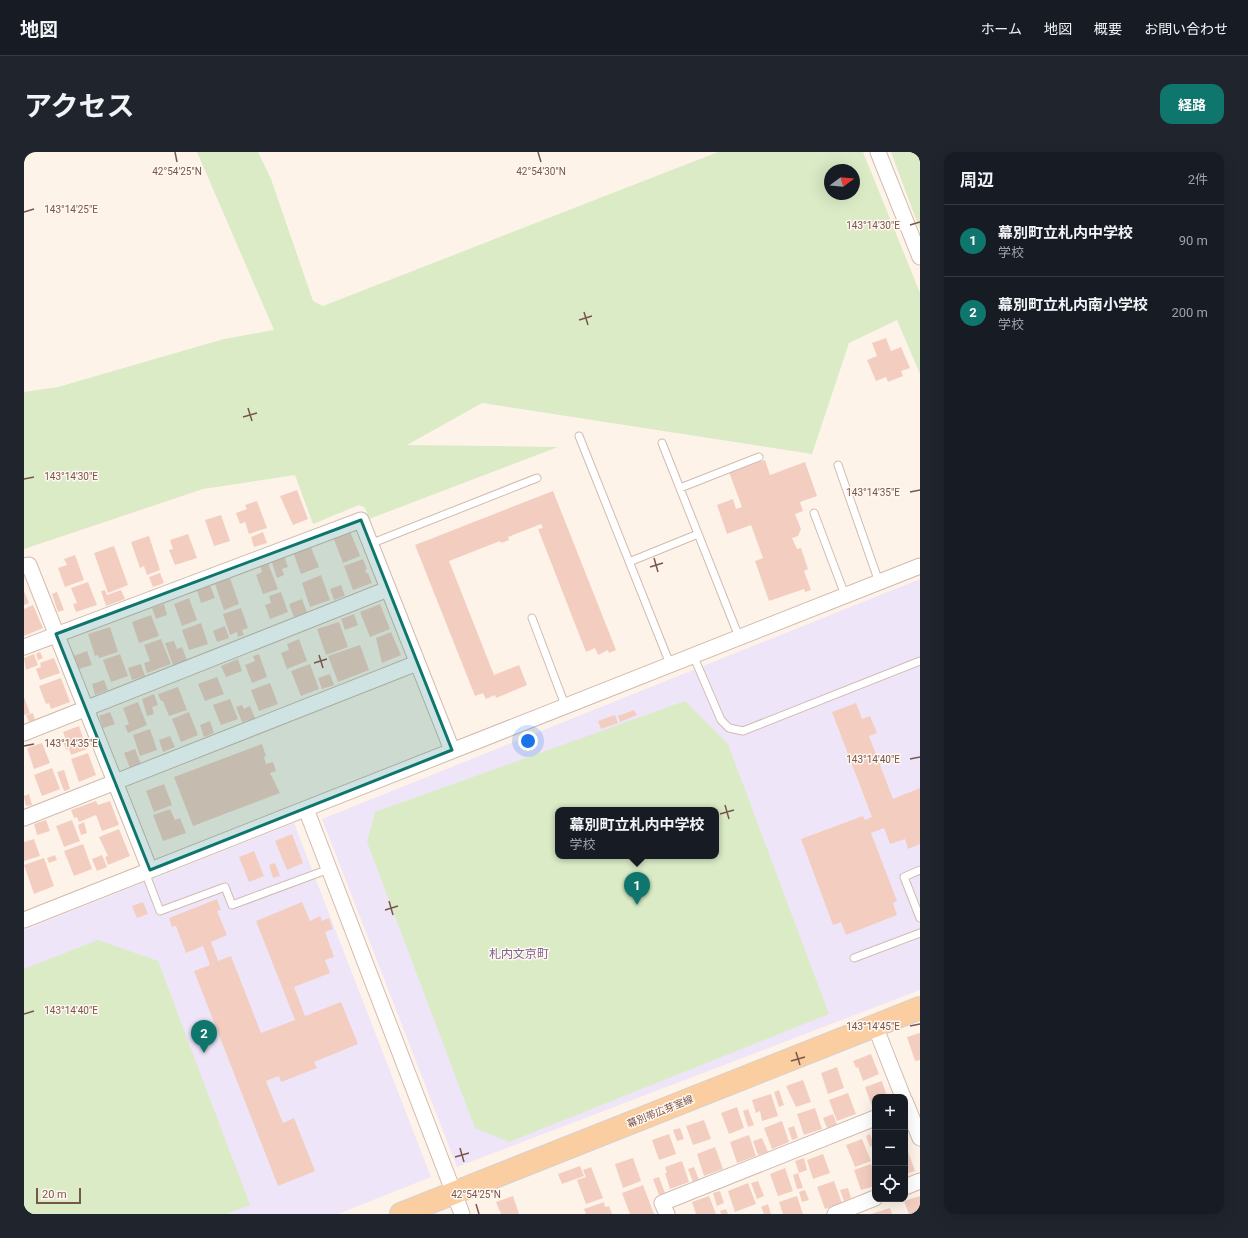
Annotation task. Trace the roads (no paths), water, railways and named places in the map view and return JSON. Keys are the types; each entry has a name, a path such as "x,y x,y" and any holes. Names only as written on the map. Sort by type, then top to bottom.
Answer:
{"main road":[{"name":"幕別帯広芽室線","path":"401,1214 920,1008"}],"street":[{"path":"878,152 920,257"},
{"path":"24,646 360,520 452,750"},
{"path":"24,566 29,565 115,782 147,871"},
{"path":"24,920 920,566"},
{"path":"24,733 388,589"},
{"path":"24,818 417,663"},
{"path":"306,809 462,1214"},
{"path":"875,1026 905,1094"},
{"path":"908,1102 920,1138"},
{"path":"666,1214 662,1203 872,1119"},
{"path":"908,1185 920,1181"},
{"path":"835,1214 872,1199"}],"lane":[{"path":"579,436 670,664"},
{"path":"662,443 739,637"},
{"path":"680,488 759,457"},
{"path":"838,465 880,582"},
{"path":"370,544 537,478"},
{"path":"814,513 845,595"},
{"path":"629,562 698,534"},
{"path":"532,618 565,705"},
{"path":"693,655 721,720 729,728 743,731 920,661"},
{"path":"147,871 160,912 225,887 232,905 329,869"},
{"path":"920,870 904,877 920,918"},
{"path":"854,958 920,933"}],"place":[{"name":"幕別町立札内中学校","path":"637,905"},
{"name":"幕別町立札内南小学校","path":"204,1053"}],"district":[{"name":"札内文京町","path":"519,954"}]}
